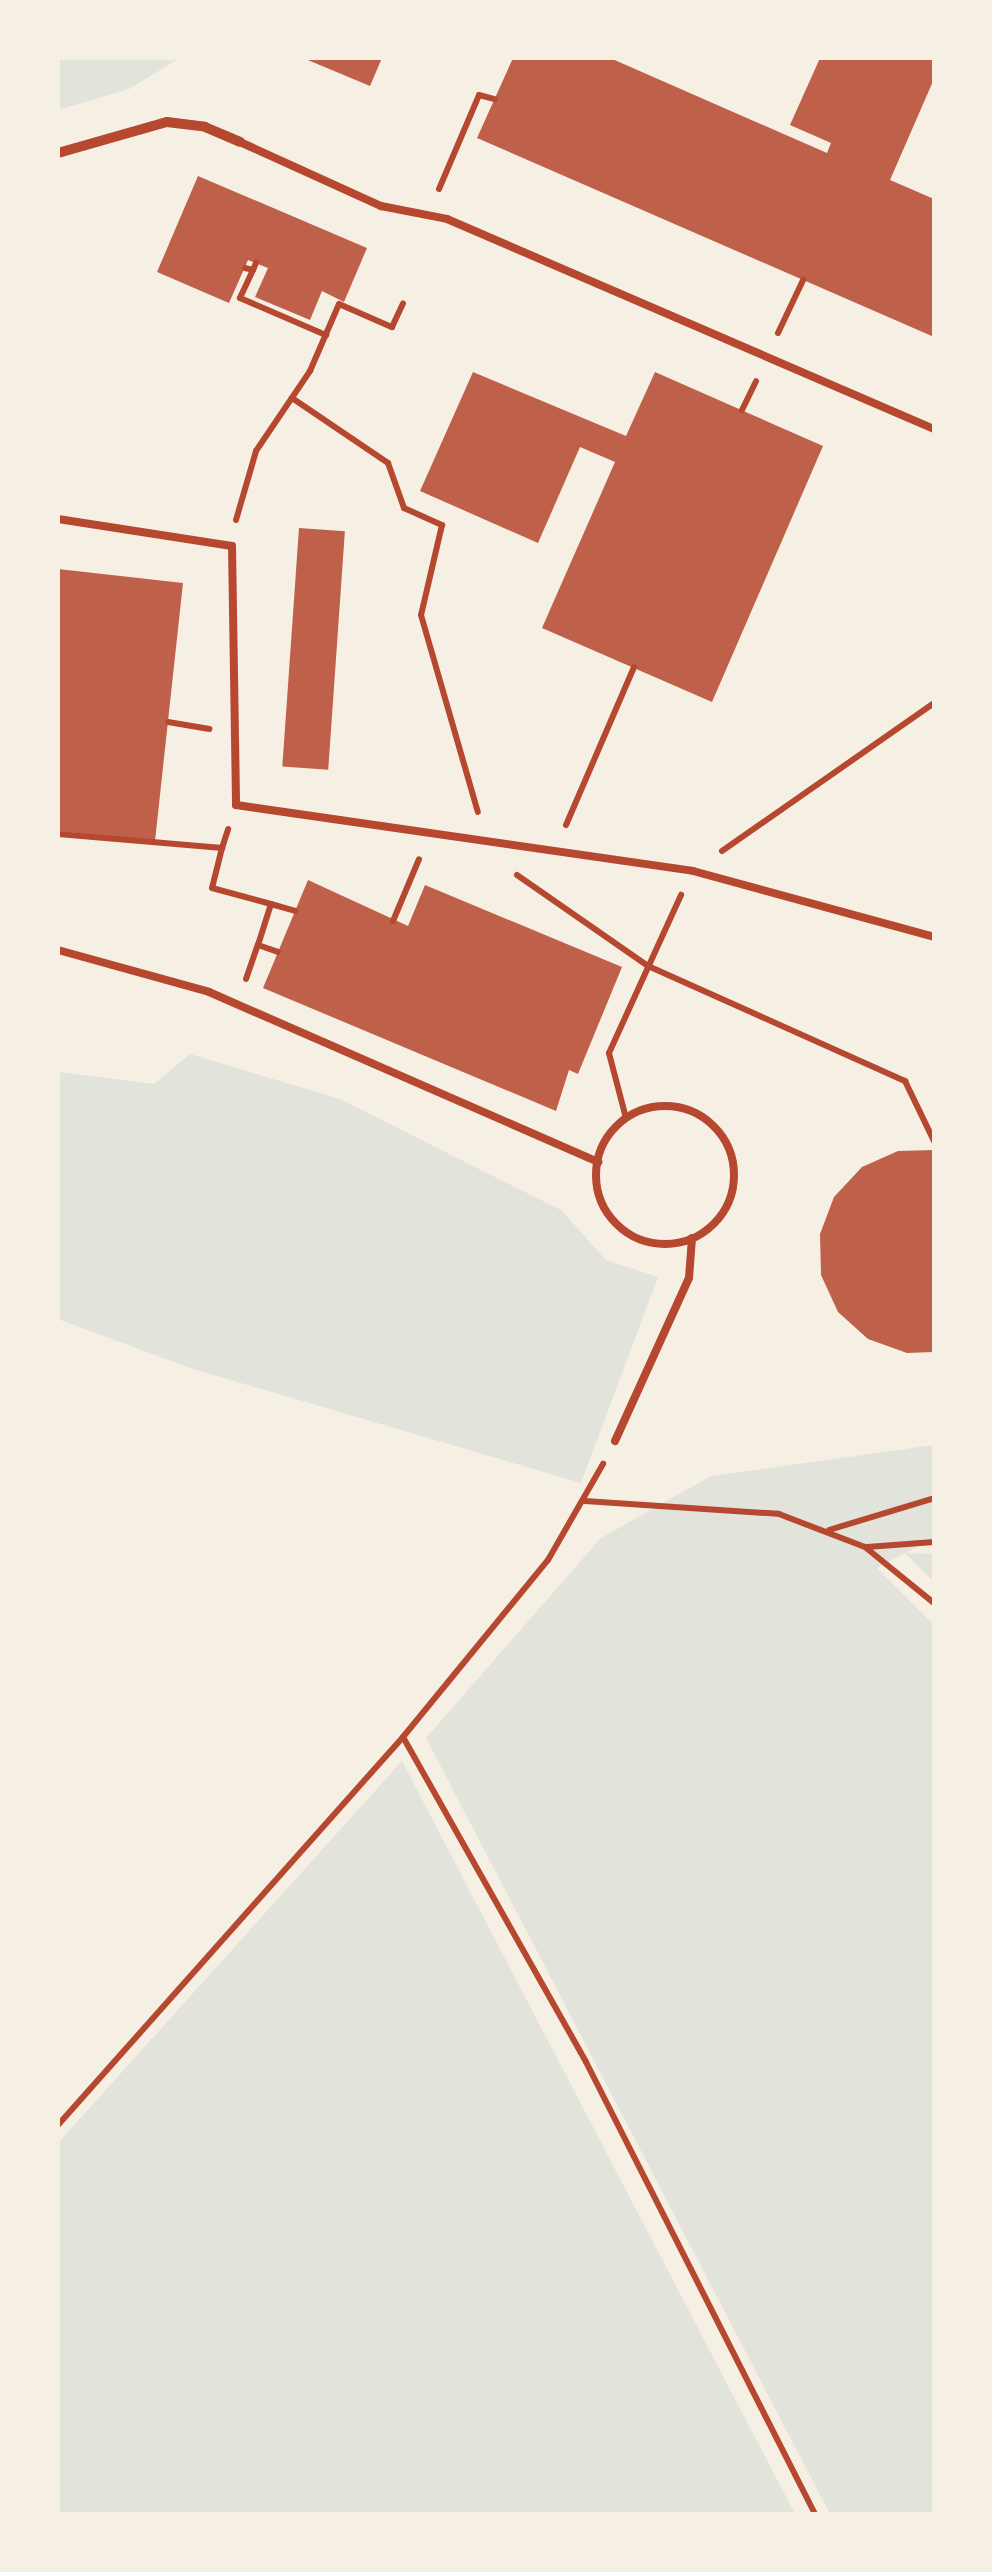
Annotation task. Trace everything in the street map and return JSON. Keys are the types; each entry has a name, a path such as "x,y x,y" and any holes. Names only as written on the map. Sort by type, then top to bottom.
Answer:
{"street":[{"path":"58,153 167,122 205,126 240,142"}],"lane":[{"path":"240,142 382,206 428,216 934,429"},
{"path":"58,519 232,546 236,804 430,829 693,872 934,938"},
{"path":"58,950 144,970 236,1003 598,1162"},
{"path":"651,1108 678,1108 702,1118 728,1148 734,1174 729,1201 714,1223 692,1238 652,1243 617,1224 602,1202 598,1162 608,1138 626,1118 651,1108"},
{"path":"614,1442 689,1278 692,1238"}],"path":[{"path":"428,216 479,95 494,100"},
{"path":"251,267 240,298 326,334"},
{"path":"237,515 256,451 292,398 339,304 392,327 403,304"},
{"path":"292,398 388,463 404,508 442,525 422,615 482,838"},
{"path":"556,850 634,667"},
{"path":"626,1118 609,1053 693,872 934,702"},
{"path":"236,804 212,888 295,911"},
{"path":"393,920 430,829"},
{"path":"58,834 222,848"},
{"path":"515,842 517,876 648,966 905,1080 934,1141"},
{"path":"236,1003 271,904"},
{"path":"258,945 278,952"},
{"path":"58,2125 403,1737 548,1560 585,1501 614,1442"},
{"path":"828,1530 934,1498"},
{"path":"585,1501 761,1512 828,1530 866,1547 934,1603"},
{"path":"866,1547 934,1542"},
{"path":"403,1737 586,2062 815,2514"}],"shaded area":[{"path":"58,58 180,58 129,89 58,110"},
{"path":"190,1054 340,1099 561,1210 606,1260 658,1277 581,1483 190,1368 58,1319 58,1072 154,1084"},
{"path":"934,1445 934,1538 906,1553 934,1554 934,1582 905,1553 877,1568 934,1625 934,2514 830,2514 426,1738 601,1538 711,1476"},
{"path":"402,1761 795,2514 58,2514 58,2143"}],"building":[{"path":"303,58 382,58 370,86"},
{"path":"513,58 610,58 827,153 831,143 790,125 820,58 934,58 934,79 890,180 934,199 934,337 477,138"},
{"path":"198,176 367,248 344,302 322,291 310,320 255,297 268,268 248,260 229,303 157,272"},
{"path":"473,372 626,436 655,372 823,446 712,702 542,628 615,462 580,447 538,543 420,491"},
{"path":"299,528 345,531 328,770 282,766"},
{"path":"58,569 183,583 155,841 58,831"},
{"path":"308,880 408,926 425,885 622,967 578,1074 569,1070 556,1111 263,988"},
{"path":"934,1150 934,1352 907,1353 868,1339 838,1312 821,1275 820,1234 834,1197 862,1167 898,1151"}]}
